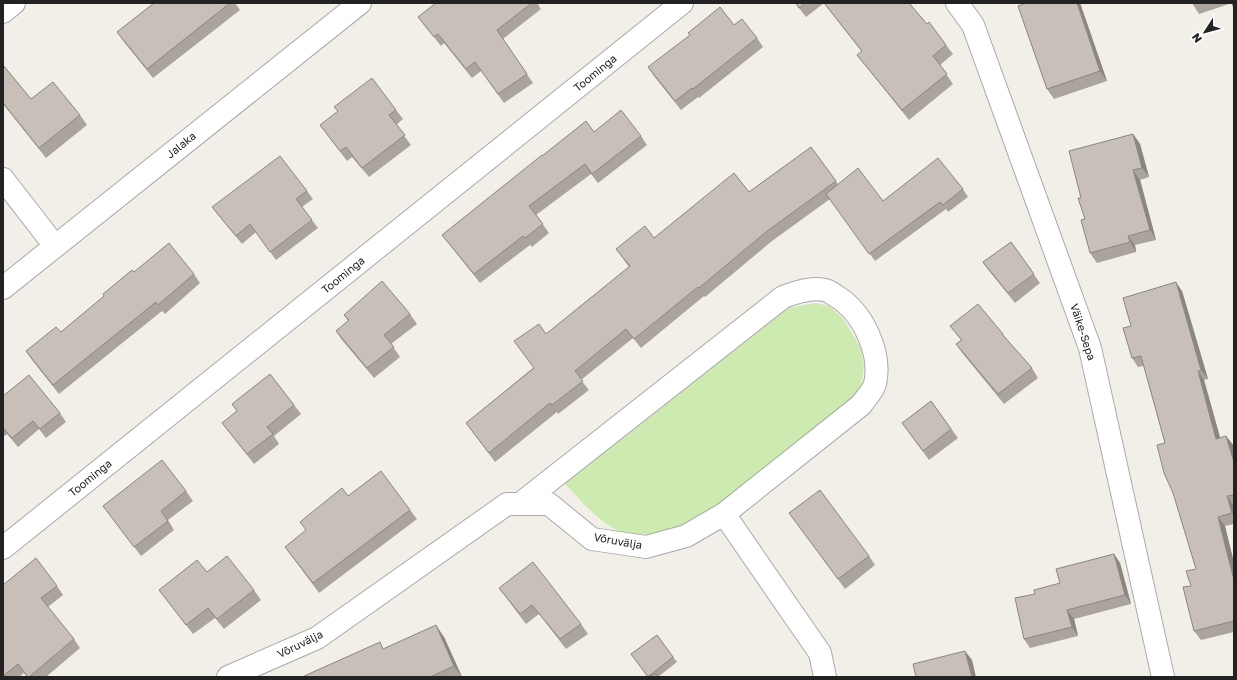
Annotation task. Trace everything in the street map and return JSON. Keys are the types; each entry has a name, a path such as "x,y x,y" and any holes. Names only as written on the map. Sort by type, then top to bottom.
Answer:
{"street":[{"path":"3,12 14,3"},
{"name":"Jalaka","path":"3,288 360,3"},
{"name":"Toominga","path":"3,548 682,3"},
{"name":"Väike-Sepa","path":"957,3 973,25 1090,348 1162,677"},
{"path":"3,179 55,246"},
{"name":"Võruvälja","path":"228,677 317,638 507,504 520,504 549,504 592,539 646,547 686,536 724,514 861,405 875,386 876,364 871,342 861,321 845,301 826,290 803,290 783,297 520,504"},
{"path":"724,514 820,653 825,677"}],"green space":[{"path":"815,303 829,306 842,317 861,348 864,366 861,388 853,403 720,509 685,527 666,532 628,534 613,528 597,517 562,481 782,309"}],"building":[{"path":"154,3 230,3 147,69 117,32"},
{"path":"436,3 532,3 497,30 527,74 498,94 475,62 466,69 438,34 434,37 418,17"},
{"path":"796,3 805,3 799,8"},
{"path":"824,3 909,3 927,24 929,22 946,45 933,56 947,74 902,110 857,55 862,51"},
{"path":"1026,3 1077,3 1100,71 1047,89 1018,6"},
{"path":"720,7 734,25 742,19 757,38 693,89 692,88 675,101 648,67 690,35 688,33"},
{"path":"3,65 31,99 53,82 80,115 39,148 3,103"},
{"path":"372,78 396,110 389,115 405,135 362,168 346,147 340,151 320,125 338,111 334,107"},
{"path":"621,110 641,136 592,174 585,164 529,206 543,224 525,238 523,236 474,274 442,235 586,121 594,132"},
{"path":"1133,134 1142,168 1133,170 1150,230 1128,236 1130,242 1090,253 1081,220 1085,219 1078,198 1081,198 1069,151"},
{"path":"811,147 836,181 766,232 699,288 698,287 634,339 626,329 575,371 583,381 552,405 550,403 489,453 466,423 534,368 514,341 539,324 546,334 630,266 616,249 645,226 654,238 734,173 749,192"},
{"path":"280,156 307,191 296,199 312,220 270,252 250,224 236,236 212,207"},
{"path":"938,158 963,189 943,205 940,202 869,254 826,194 858,168 883,201"},
{"path":"1011,242 1034,274 1008,293 983,262"},
{"path":"169,243 194,274 158,305 156,302 53,385 26,351 56,327 61,332 132,270 134,272"},
{"path":"382,281 410,314 384,335 394,347 367,368 336,331 349,320 344,315"},
{"path":"1176,282 1201,370 1198,371 1216,439 1226,436 1234,462 1234,495 1227,496 1232,513 1218,517 1234,580 1234,621 1194,631 1183,587 1191,586 1186,571 1196,569 1173,493 1164,473 1157,445 1165,443 1141,356 1132,358 1123,328 1131,326 1123,298"},
{"path":"978,304 1032,368 998,394 956,344 962,340 950,326"},
{"path":"270,374 294,405 267,427 273,434 247,454 222,423 237,411 232,404"},
{"path":"29,375 60,413 40,429 33,421 12,438 3,428 3,396"},
{"path":"931,401 951,429 923,451 902,423"},
{"path":"162,460 186,491 161,511 168,521 134,547 103,506"},
{"path":"381,471 410,510 313,583 285,547 306,530 300,522 342,488 348,496"},
{"path":"820,490 869,556 838,579 789,513"},
{"path":"1114,554 1125,595 1067,610 1072,627 1024,639 1015,598 1035,594 1034,590 1060,583 1056,569"},
{"path":"227,556 254,590 217,619 208,608 186,625 159,590 197,560 207,572"},
{"path":"36,558 57,586 41,598 74,639 29,677 18,664 3,676 3,585"},
{"path":"533,562 581,624 560,639 532,605 520,614 499,588"},
{"path":"436,625 454,666 430,677 302,677 380,642 383,649"},
{"path":"657,635 673,657 648,677 631,654"},
{"path":"965,651 972,677 916,677 913,664"},
{"path":"656,674 656,677 645,677"}]}
